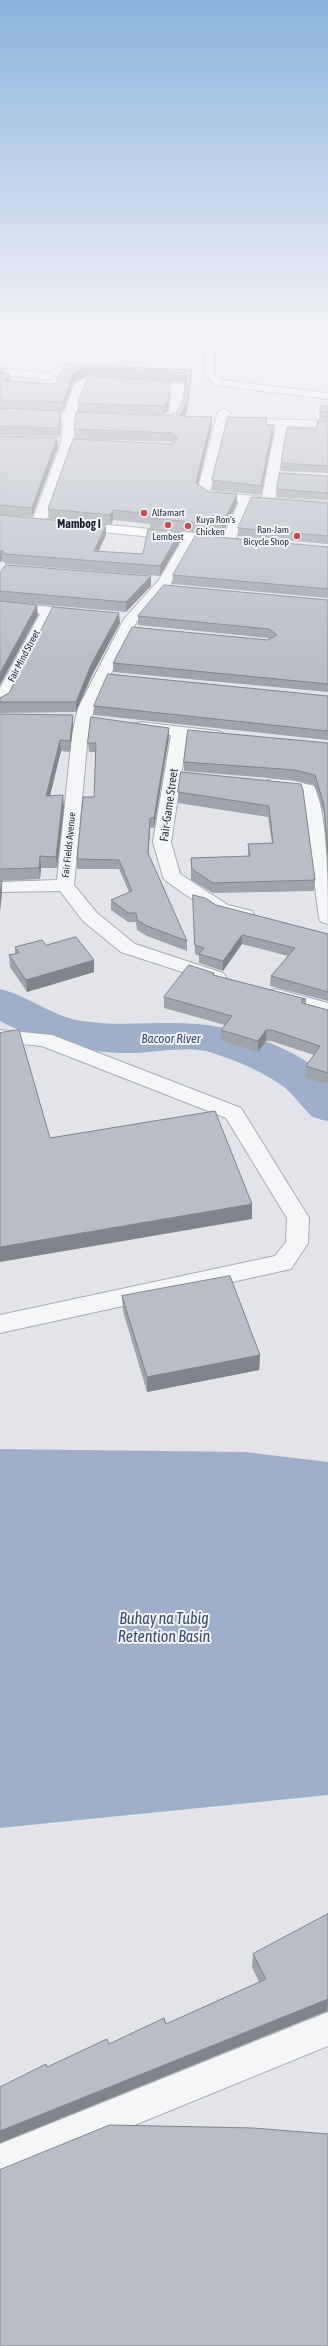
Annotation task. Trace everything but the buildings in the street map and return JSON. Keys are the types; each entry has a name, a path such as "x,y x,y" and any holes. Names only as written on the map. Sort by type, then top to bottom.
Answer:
{"main road":[{"path":"24,521 243,542"}],"street":[{"path":"39,522 66,444"},
{"path":"215,444 202,492 209,496 328,506"},
{"path":"268,501 278,444"},
{"path":"272,475 286,476"},
{"path":"228,541 247,499"},
{"name":"Fair Fields Avenue","path":"191,537 163,585 128,624 109,676 83,720 65,885 90,917 128,948 233,982"},
{"path":"0,606 94,615"},
{"name":"Fair Mind Street","path":"0,703 49,610"},
{"path":"128,725 234,737"},
{"name":"Fair-Game Street","path":"180,732 181,777 162,842 172,877 222,909 260,919"},
{"path":"257,783 294,786 308,790 312,800 328,918"},
{"path":"0,887 65,885"},
{"path":"262,991 328,1009"},
{"path":"0,1036 45,1040 234,1113 298,1218 297,1242 282,1262 0,1324"},
{"path":"0,2162 328,2029"}],"water":[{"name":"Buhay na Tubig Retention Basin","path":"0,1449 245,1452 328,1462 328,1795 0,1828"}],"waterway":[{"name":"Bacoor River","path":"0,1002 14,1011 46,1026 80,1034 116,1039 197,1037 222,1041 293,1072 308,1083 328,1106"}],"place":[{"name":"Alfamart","path":"144,513"},
{"name":"Lembest","path":"168,525"},
{"name":"Kuya Ron's Chicken","path":"188,526"},
{"name":"Ran-Jam Bicycle Shop","path":"297,536"}],"district":[{"name":"Mambog I","path":"79,524"}]}
